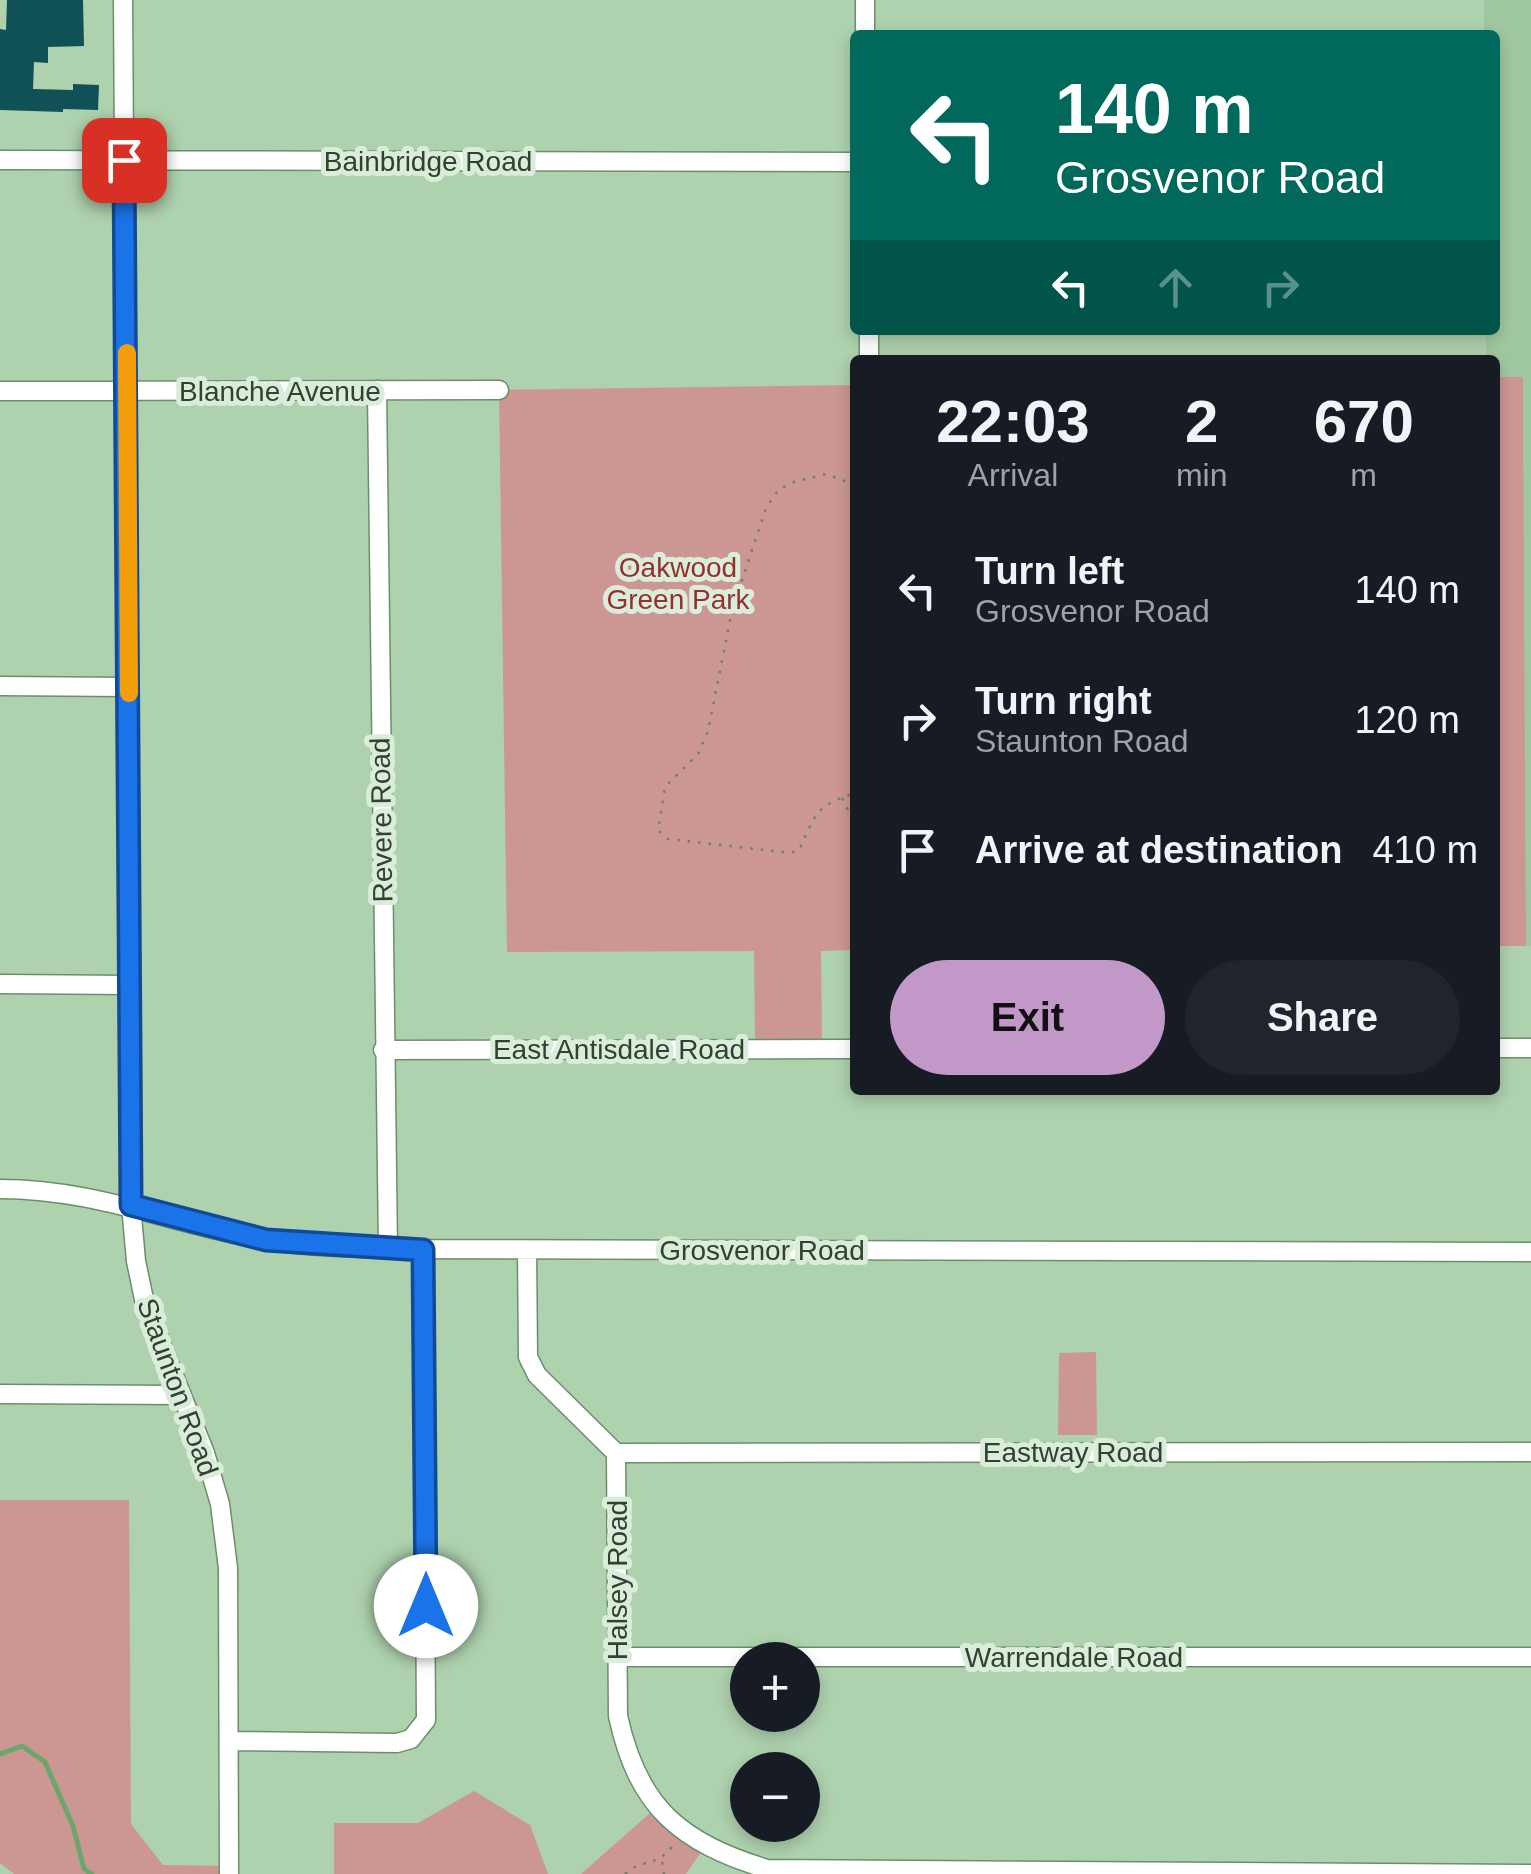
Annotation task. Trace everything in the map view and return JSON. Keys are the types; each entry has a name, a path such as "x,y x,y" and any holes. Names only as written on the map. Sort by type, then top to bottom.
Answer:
{"street":[{"name":"Staunton Road","path":"123,0 131,1205 136,1261 146,1304 205,1453 222,1520 228,1568 229,1874"},
{"path":"865,0 866,30"},
{"name":"Bainbridge Road","path":"0,160 850,162"},
{"name":"Revere Road","path":"377,390 388,1249"},
{"name":"Blanche Avenue","path":"0,391 499,390"},
{"path":"0,686 129,687"},
{"path":"0,984 130,985"},
{"name":"East Antisdale Road","path":"383,1050 850,1048"},
{"path":"1500,1048 1531,1048"},
{"name":"Grosvenor Road","path":"0,1189 57,1190 266,1240 388,1249 1531,1252"},
{"path":"230,1742 397,1743 412,1740 426,1720 423,1250"},
{"path":"526,1250 528,1357 537,1375 616,1452"},
{"path":"0,1394 182,1394"},
{"name":"Eastway Road","path":"616,1452 1531,1452"},
{"name":"Halsey Road","path":"616,1452 618,1716 624,1746 647,1792 666,1817 718,1854 767,1869 1531,1874"},
{"name":"Warrendale Road","path":"617,1657 1531,1658"}],"path":[{"path":"850,483 826,474 794,482 779,489 766,508 732,610 708,731 698,754 665,787 658,830 668,840 791,854 799,850 817,811 850,795"},
{"path":"842,798 850,814"},
{"path":"625,1874 639,1865 661,1860 672,1847"},
{"path":"661,1860 664,1874"}],"shaded area":[{"path":"1484,0 1531,0 1531,946 1526,946 1523,377 1500,377 1500,355 1486,355 1486,335 1500,335 1500,30 1484,30"}],"green space":[{"path":"1500,377 1523,377 1526,946 1500,946"},
{"name":"Oakwood Green Park","path":"850,385 850,950 821,951 822,1039 755,1039 754,951 507,952 499,390"},
{"path":"1096,1352 1097,1435 1058,1435 1059,1353"},
{"path":"0,1500 129,1500 131,1824 163,1865 230,1866 229,1874 14,1874 0,1863"},
{"path":"474,1791 530,1825 548,1874 334,1874 334,1823 418,1823"},
{"path":"658,1806 705,1846 686,1874 581,1874"}],"building":[{"path":"7,0 83,0 84,46 48,47 48,63 34,62 33,89 73,90 73,84 99,85 98,110 0,110 0,29 6,30"}],"waterway":[{"path":"0,1754 22,1746 45,1762 73,1826 84,1869 92,1874"}],"slow traffic":[{"path":"127,353 129,693"}],"route":[{"path":"124,160 131,1205 266,1240 423,1250 426,1606"}]}
